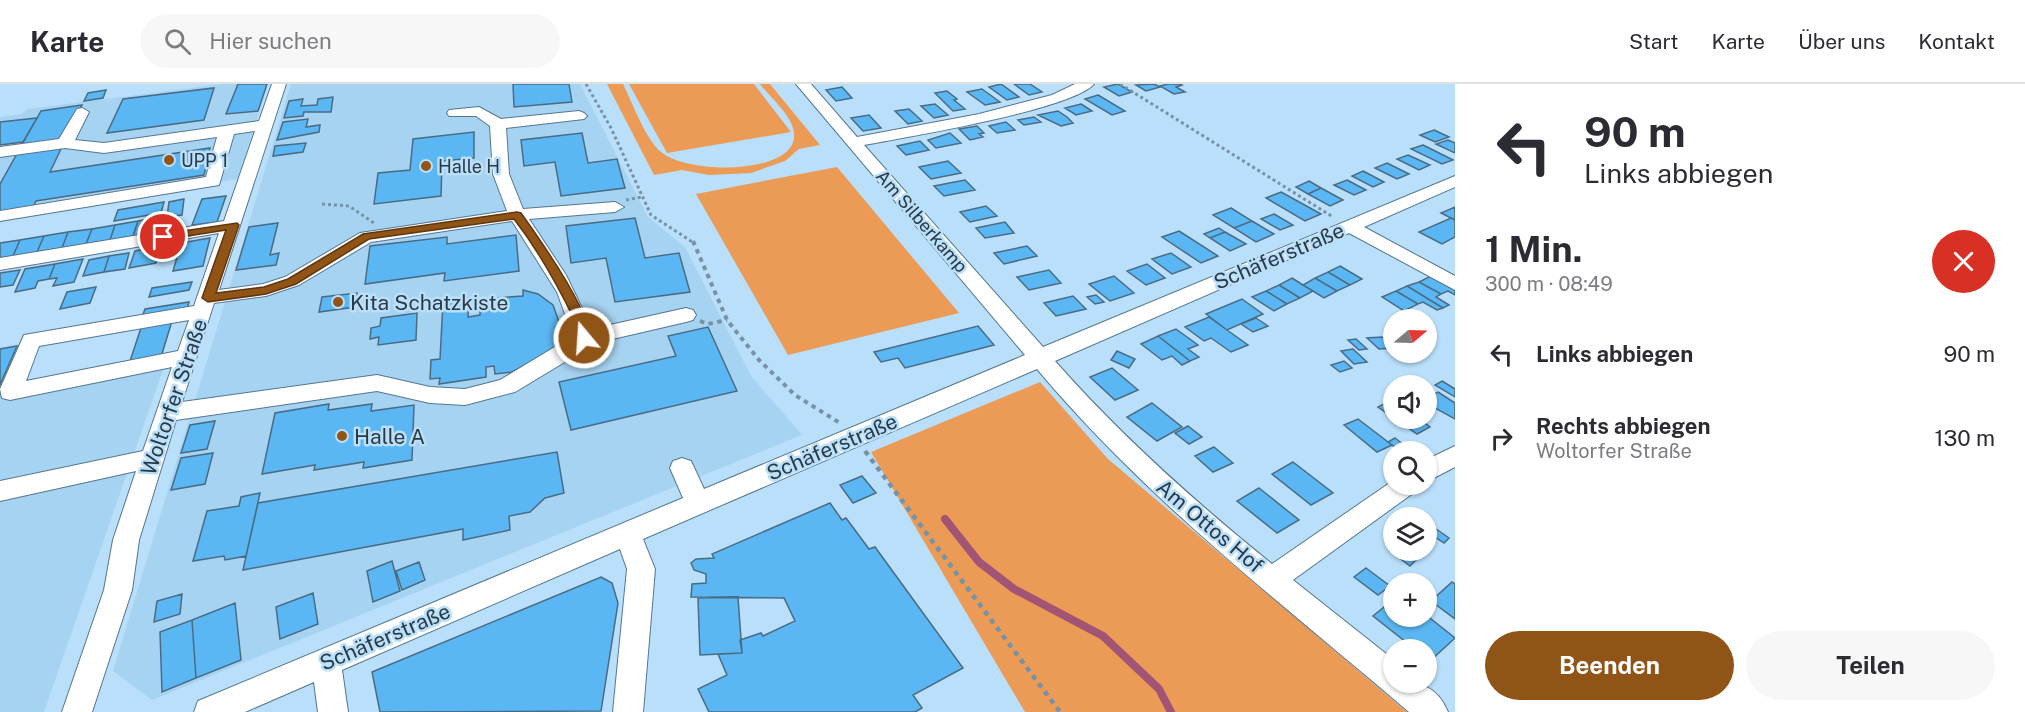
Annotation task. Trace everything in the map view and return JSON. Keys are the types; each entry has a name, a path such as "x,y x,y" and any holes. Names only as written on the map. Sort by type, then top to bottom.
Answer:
{"street":[{"name":"Woltorfer Straße","path":"77,712 118,591 126,540 152,458 206,305 279,84"},
{"name":"Am Silberkamp","path":"803,84 1040,359"},
{"path":"854,142 980,118 1057,98 1087,84"},
{"path":"454,113 479,111 498,124 579,116"},
{"path":"65,143 82,112"},
{"path":"498,124 501,174 517,216 542,248 582,322 584,338"},
{"path":"0,152 65,143 104,148 266,125"},
{"path":"0,216 213,181 227,130"},
{"name":"Schäferstraße","path":"209,712 1455,181"},
{"path":"0,223 246,182"},
{"path":"187,357 10,392 31,340 206,305 266,290 292,281 351,244 382,233 517,216 615,207"},
{"path":"0,264 233,225"},
{"path":"1349,226 1455,284"},
{"path":"168,413 377,383 430,395 465,397 507,386 571,349 584,338 686,315"},
{"name":"Am Ottos Hof","path":"1040,359 1076,400 1146,471 1199,520 1383,670"},
{"path":"1437,466 1455,455"},
{"path":"2,496 152,458"},
{"path":"682,468 699,505"},
{"path":"1272,579 1391,495"},
{"path":"628,534 641,568 628,712"},
{"path":"326,663 333,712"},
{"path":"1410,693 1433,712"}],"path":[{"path":"586,84 611,128 651,215 694,242 728,320 759,360 795,395 835,418 855,437 1060,712"},
{"path":"1120,84 1296,196 1349,226"},
{"path":"322,204 321,206 349,206 372,220 382,233"},
{"path":"686,315 708,324 728,320"}],"shaded area":[{"path":"223,84 268,84 238,179 0,217 0,117 22,114 27,109"},
{"path":"291,84 580,84 648,217 685,247 751,376 802,435 152,700 113,671"},
{"path":"607,84 623,84 650,139 661,152 675,160 695,165 743,167 765,163 782,155 792,144 793,128 783,111 760,84 770,84 820,145 799,149 785,161 751,173 709,175 682,170 654,175"},
{"path":"629,84 754,84 791,132 667,153"},
{"path":"837,167 959,313 788,355 696,194"},
{"path":"33,342 10,396 164,367 44,712 0,712 0,347"},
{"path":"1040,382 1108,459 1407,712 1025,712 871,452"}],"building":[{"path":"238,84 267,84 258,111 226,114"},
{"path":"513,84 569,84 572,102 514,107"},
{"path":"1001,84 1019,97 1007,100 989,87"},
{"path":"1014,84 1030,84 1042,92 1029,95"},
{"path":"1118,84 1132,92 1119,96 1104,87"},
{"path":"1154,84 1160,87 1146,91 1136,85"},
{"path":"1180,84 1182,85 1176,87 1185,92 1174,94 1160,86"},
{"path":"842,87 852,98 836,101 826,90"},
{"name":"UPP 1","path":"214,88 204,120 107,133 123,99"},
{"path":"982,89 1000,102 985,105 967,92"},
{"path":"106,90 103,98 84,101 88,93"},
{"path":"947,91 965,109 953,111 935,93"},
{"path":"1098,95 1125,111 1112,115 1085,99"},
{"path":"333,97 331,112 304,112 303,116 284,118 289,101 303,99 301,106 317,105 318,99"},
{"path":"935,104 948,115 934,118 921,106"},
{"path":"1081,104 1092,111 1076,115 1065,108"},
{"name":"UPP 1","path":"82,105 50,172 210,148 204,175 36,201 32,209 0,214 0,184 41,111"},
{"path":"909,109 922,121 908,124 895,111"},
{"path":"1058,111 1073,123 1061,126 1038,115"},
{"path":"869,115 881,128 863,131 851,118"},
{"path":"1034,117 1041,122 1024,125 1018,120"},
{"path":"37,118 23,142 0,145 0,122"},
{"path":"308,119 306,127 320,125 319,132 277,140 283,122"},
{"path":"1006,122 1015,130 997,133 989,126"},
{"path":"977,126 984,133 979,134 983,137 970,140 959,129"},
{"path":"1434,130 1449,137 1435,142 1420,135"},
{"name":"Halle H","path":"474,132 474,158 442,161 441,196 374,204 378,173 410,170 413,139"},
{"path":"582,133 588,163 617,159 625,188 561,196 555,162 524,166 521,140"},
{"path":"950,133 961,143 936,148 928,140"},
{"path":"1448,140 1455,143 1455,153 1436,144"},
{"path":"920,141 929,150 906,155 897,146"},
{"path":"306,143 303,152 273,156 275,146"},
{"path":"1423,145 1453,160 1442,164 1411,149"},
{"path":"1408,155 1430,165 1419,170 1397,159"},
{"path":"948,161 961,173 931,179 919,167"},
{"path":"1387,163 1409,174 1397,179 1375,168"},
{"path":"1363,171 1384,182 1373,187 1352,176"},
{"path":"965,180 975,190 944,196 934,186"},
{"path":"1347,180 1366,190 1354,195 1334,185"},
{"path":"1309,181 1321,188 1308,194 1296,187"},
{"path":"1321,188 1343,200 1330,206 1308,194"},
{"path":"1281,192 1321,214 1305,221 1266,198"},
{"path":"226,196 217,222 192,225 202,199"},
{"path":"184,199 182,215 167,217 169,202"},
{"path":"164,202 161,213 114,221 118,210"},
{"path":"986,206 997,216 970,222 960,212"},
{"path":"1455,207 1455,220 1441,213"},
{"path":"1231,208 1252,221 1234,228 1213,215"},
{"path":"1274,214 1293,225 1280,230 1261,219"},
{"path":"161,217 157,232 133,236 138,221"},
{"path":"635,218 645,258 679,253 690,292 615,302 606,258 571,263 566,226"},
{"path":"1451,218 1455,220 1455,237 1442,244 1419,232"},
{"path":"138,221 133,236 110,240 115,225"},
{"path":"1252,221 1274,234 1256,242 1234,228"},
{"path":"1005,222 1014,233 985,238 976,228"},
{"path":"278,223 270,255 279,253 276,265 236,270 249,227"},
{"path":"115,225 110,240 86,244 92,229"},
{"path":"1219,228 1225,232 1210,238 1204,234"},
{"path":"92,229 86,244 62,248 68,232"},
{"path":"1179,231 1218,256 1201,263 1162,237"},
{"path":"68,232 62,248 37,252 44,236"},
{"path":"1225,232 1246,244 1230,251 1210,238"},
{"path":"516,235 519,271 444,281 445,273 365,284 370,246 447,237 447,244"},
{"path":"44,236 37,252 13,256 20,240"},
{"path":"210,238 203,266 173,271 181,243"},
{"path":"20,240 13,256 0,258 0,243"},
{"path":"161,246 156,263 129,268 135,251"},
{"path":"1027,246 1037,256 1004,264 994,253"},
{"path":"129,253 125,269 104,272 109,256"},
{"path":"1171,253 1191,267 1172,274 1152,259"},
{"path":"109,256 104,272 83,276 89,260"},
{"path":"83,259 74,282 53,286 57,278 49,279 55,264"},
{"path":"55,264 49,279 38,281 35,288 15,292 25,269"},
{"path":"1147,264 1165,278 1146,285 1127,271"},
{"path":"1340,266 1362,279 1350,285 1328,272"},
{"path":"20,270 13,285 0,287 0,273"},
{"path":"1049,270 1061,283 1029,290 1017,277"},
{"path":"1328,272 1350,285 1337,291 1315,278"},
{"path":"1114,276 1134,293 1110,301 1089,284"},
{"path":"1431,276 1455,290 1455,295 1448,291 1441,294 1419,282"},
{"path":"1292,278 1313,291 1300,298 1279,285"},
{"path":"1315,278 1337,291 1324,298 1303,285"},
{"path":"192,282 189,290 149,297 152,288"},
{"path":"1419,282 1441,294 1436,297 1449,305 1443,308 1407,286"},
{"path":"1279,285 1300,298 1287,304 1266,291"},
{"path":"1407,286 1443,308 1437,310 1423,302 1418,304 1396,291"},
{"path":"96,287 90,303 60,309 67,292"},
{"path":"523,290 538,294 553,305 559,322 565,321 567,326 562,328 556,345 549,353 512,372 495,374 494,366 486,367 486,377 439,384 440,378 430,379 431,360 440,359 443,302 469,298 468,317 480,315 480,299 523,296"},
{"path":"1266,291 1287,304 1274,311 1252,297"},
{"path":"1396,291 1418,304 1408,309 1401,309 1382,297"},
{"name":"Kita Schatzkiste","path":"357,293 355,307 319,312 322,297"},
{"path":"1096,295 1104,302 1095,304 1087,297"},
{"path":"1073,296 1086,309 1056,316 1044,303"},
{"path":"1242,299 1263,314 1227,330 1206,314"},
{"path":"189,302 187,310 142,317 145,309"},
{"path":"417,313 416,340 378,345 379,337 370,339 371,328 380,326 381,318"},
{"path":"1209,317 1248,345 1231,352 1211,338 1204,341 1185,327"},
{"path":"1256,318 1268,326 1253,332 1241,324"},
{"path":"172,321 161,357 130,361 142,325"},
{"path":"978,326 994,345 905,368 898,358 881,362 874,352"},
{"path":"708,327 737,391 571,430 559,382 676,356 668,336"},
{"path":"1176,329 1198,345 1188,349 1199,357 1190,361 1158,336"},
{"path":"1158,336 1190,361 1182,365 1172,356 1162,360 1141,344"},
{"path":"1382,337 1383,349 1379,349 1367,338"},
{"path":"1356,339 1367,349 1359,350 1348,340"},
{"path":"17,346 0,385 0,349"},
{"path":"1353,349 1367,362 1354,364 1341,351"},
{"path":"1117,351 1135,359 1129,368 1111,360"},
{"path":"1344,361 1352,368 1340,372 1331,365"},
{"path":"1112,368 1138,390 1115,400 1090,377"},
{"path":"1442,381 1455,389 1455,397 1437,386"},
{"path":"1437,392 1455,403 1455,419 1437,409"},
{"path":"1152,403 1182,427 1157,441 1127,417"},
{"name":"Halle A","path":"329,404 328,410 372,404 371,411 414,405 412,460 363,468 364,462 314,470 315,465 262,474 275,413"},
{"path":"1358,419 1387,441 1383,441 1383,449 1377,452 1344,425"},
{"path":"215,421 207,449 181,453 190,425"},
{"path":"1188,426 1202,437 1189,444 1175,433"},
{"path":"1410,429 1426,429 1417,434"},
{"path":"1214,447 1233,463 1213,472 1195,456"},
{"path":"557,452 564,493 545,498 530,512 509,516 510,530 463,540 463,529 243,570 258,503"},
{"path":"213,453 205,484 171,490 181,458"},
{"path":"1293,462 1333,493 1311,505 1272,474"},
{"path":"862,476 876,493 853,503 840,485"},
{"path":"1259,488 1299,520 1277,533 1237,501"},
{"path":"260,493 246,556 225,560 224,556 193,561 207,511 239,506 241,497"},
{"path":"830,503 842,520 846,518 869,549 875,547 963,668 913,695 922,708 915,712 709,712 698,689 727,675 718,654 742,653 740,640 761,633 763,636 795,621 784,598 691,597 692,584 706,583 706,574 694,570 691,563 696,559 714,558 712,554"},
{"path":"1437,530 1449,538 1444,543 1437,538"},
{"path":"392,561 400,591 373,602 367,571"},
{"path":"1403,561 1415,561 1410,566"},
{"path":"419,562 425,580 402,590 396,571"},
{"path":"1366,568 1383,581 1383,591 1378,595 1354,577"},
{"path":"601,577 612,583 618,603 601,711 380,712 372,672"},
{"path":"1452,582 1455,584 1455,619 1437,606 1437,596"},
{"path":"313,593 318,624 280,639 276,607"},
{"path":"182,594 180,614 154,622 157,601"},
{"path":"738,597 742,653 700,655 698,598"},
{"path":"235,603 241,660 196,678 192,620"},
{"path":"1383,608 1383,624 1373,616"},
{"path":"192,620 196,678 162,692 160,632"},
{"path":"1437,624 1455,638 1437,655 1437,639 1402,639 1387,627 1437,627"}],"waterway":[{"path":"945,519 979,562 1014,589 1103,636 1159,689 1171,712"}],"place":[{"name":"UPP 1","path":"169,160"},
{"name":"Halle H","path":"426,166"},
{"name":"Kita Schatzkiste","path":"338,302"},
{"name":"Halle A","path":"342,436"}],"route":[{"path":"163,237 233,225 208,298 266,290 292,281 366,237 444,224 517,216 542,248 582,322 584,338"}]}
